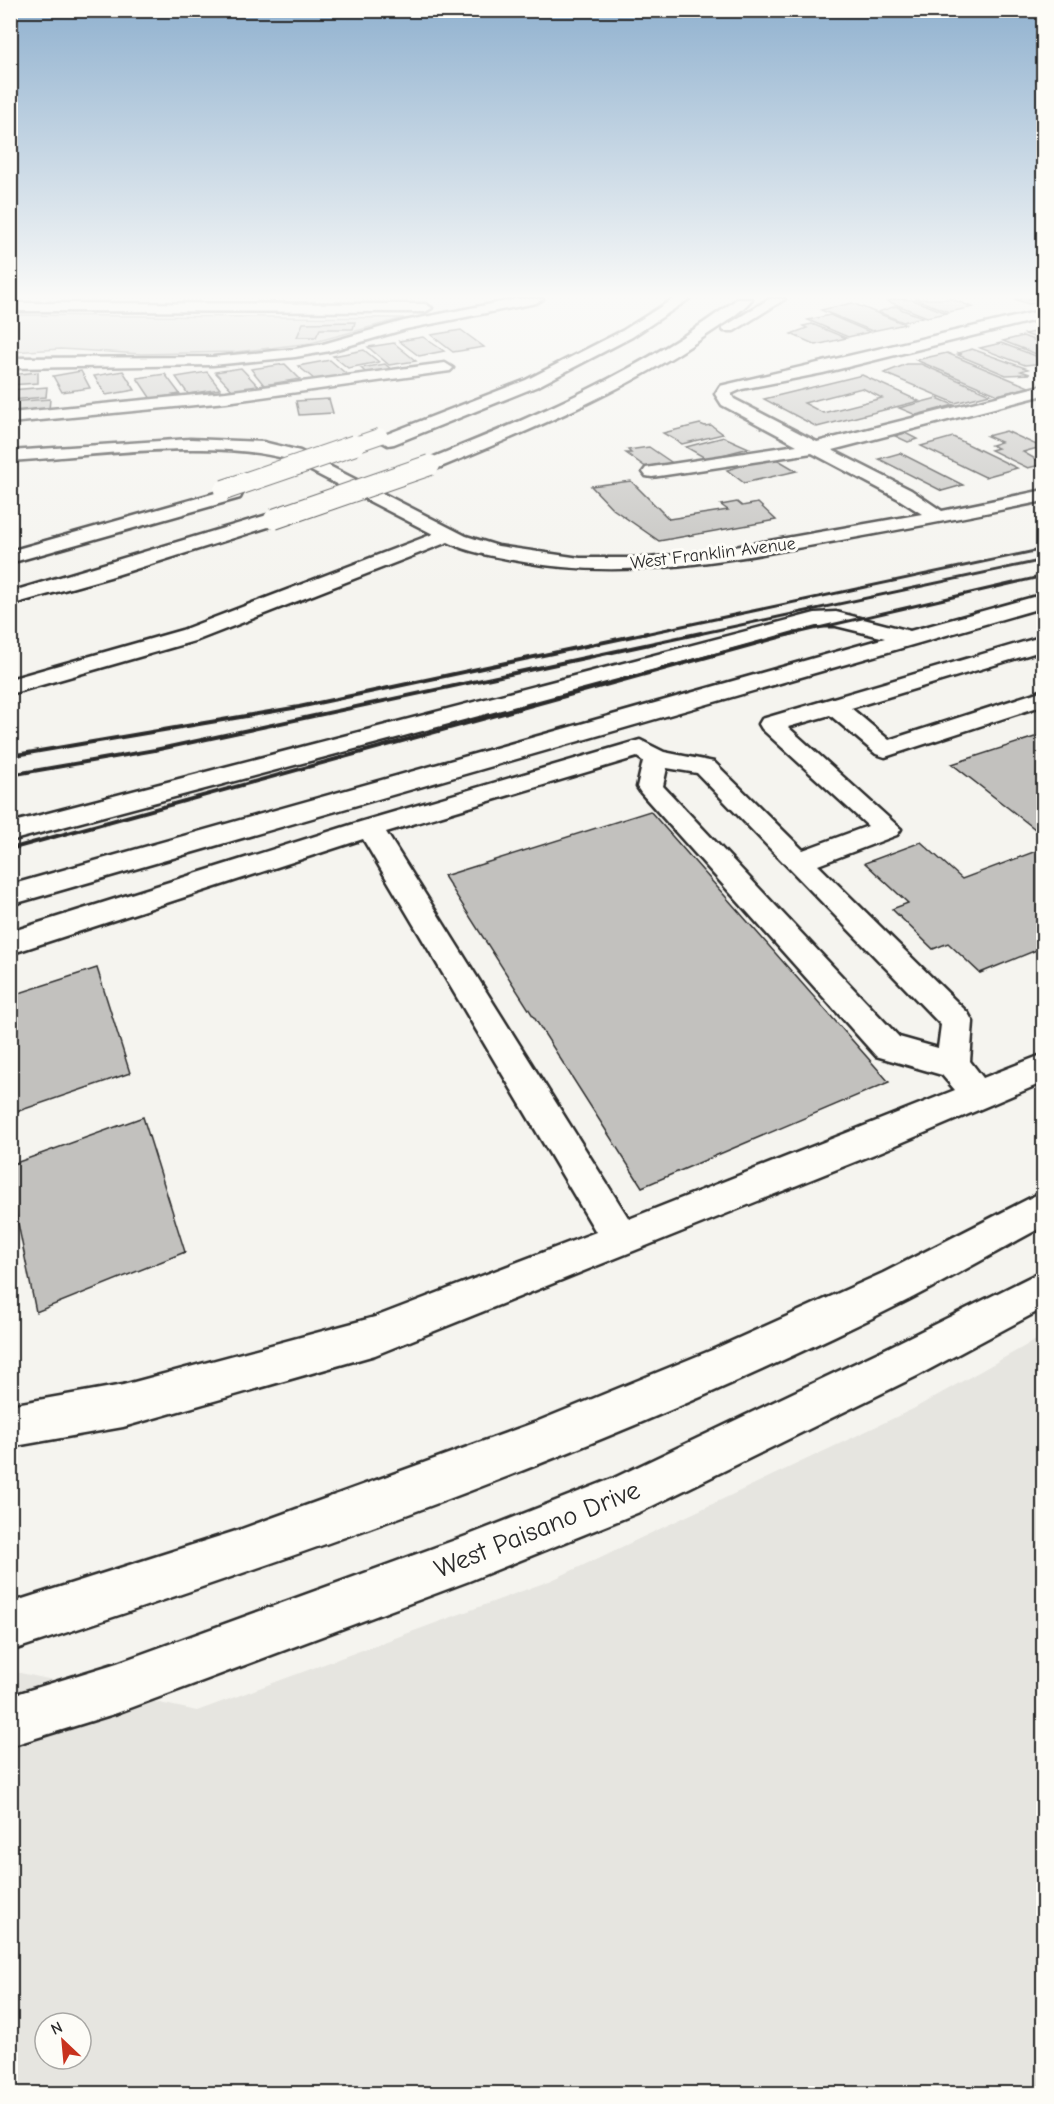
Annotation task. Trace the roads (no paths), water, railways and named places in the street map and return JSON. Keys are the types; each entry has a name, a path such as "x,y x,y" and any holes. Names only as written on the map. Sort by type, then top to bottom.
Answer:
{"main road":[{"path":"10,418 224,397"},
{"path":"384,438 471,397"},
{"path":"10,557 57,545 229,492 494,397"},
{"path":"10,599 103,573 274,519 430,465 585,397"},
{"path":"725,397 729,402 904,494 939,517"},
{"path":"652,472 816,447 1015,397"},
{"name":"West Franklin Avenue","path":"10,456 219,444 263,447 294,456 448,535 495,551 580,564 649,564 718,556 939,517 1044,495"},
{"path":"10,687 190,635 448,535"},
{"path":"10,895 907,637 921,636 1044,600"},
{"path":"10,832 815,620 836,619 907,637"},
{"path":"800,861 887,829 771,724 840,711 1044,643"},
{"path":"840,711 885,749 1044,697"},
{"path":"10,943 370,828 640,748 656,758 705,767 800,861 957,1022 953,1065"},
{"path":"656,758 650,787 888,1047 953,1065 979,1095"},
{"path":"370,828 621,1240"},
{"path":"10,1426 123,1406 375,1336 621,1240 1044,1067"},
{"path":"10,1627 236,1554 536,1444 727,1364 886,1291 1034,1212"},
{"name":"West Paisano Drive","path":"10,1721 128,1684 469,1558 626,1495 891,1367 1044,1288"}],"railway":[{"path":"640,635 1044,549"},
{"path":"694,635 1044,560"},
{"path":"788,635 1044,576"},
{"path":"10,756 299,707 647,633"},
{"path":"10,775 155,750 701,633"},
{"path":"10,849 794,633"}]}
